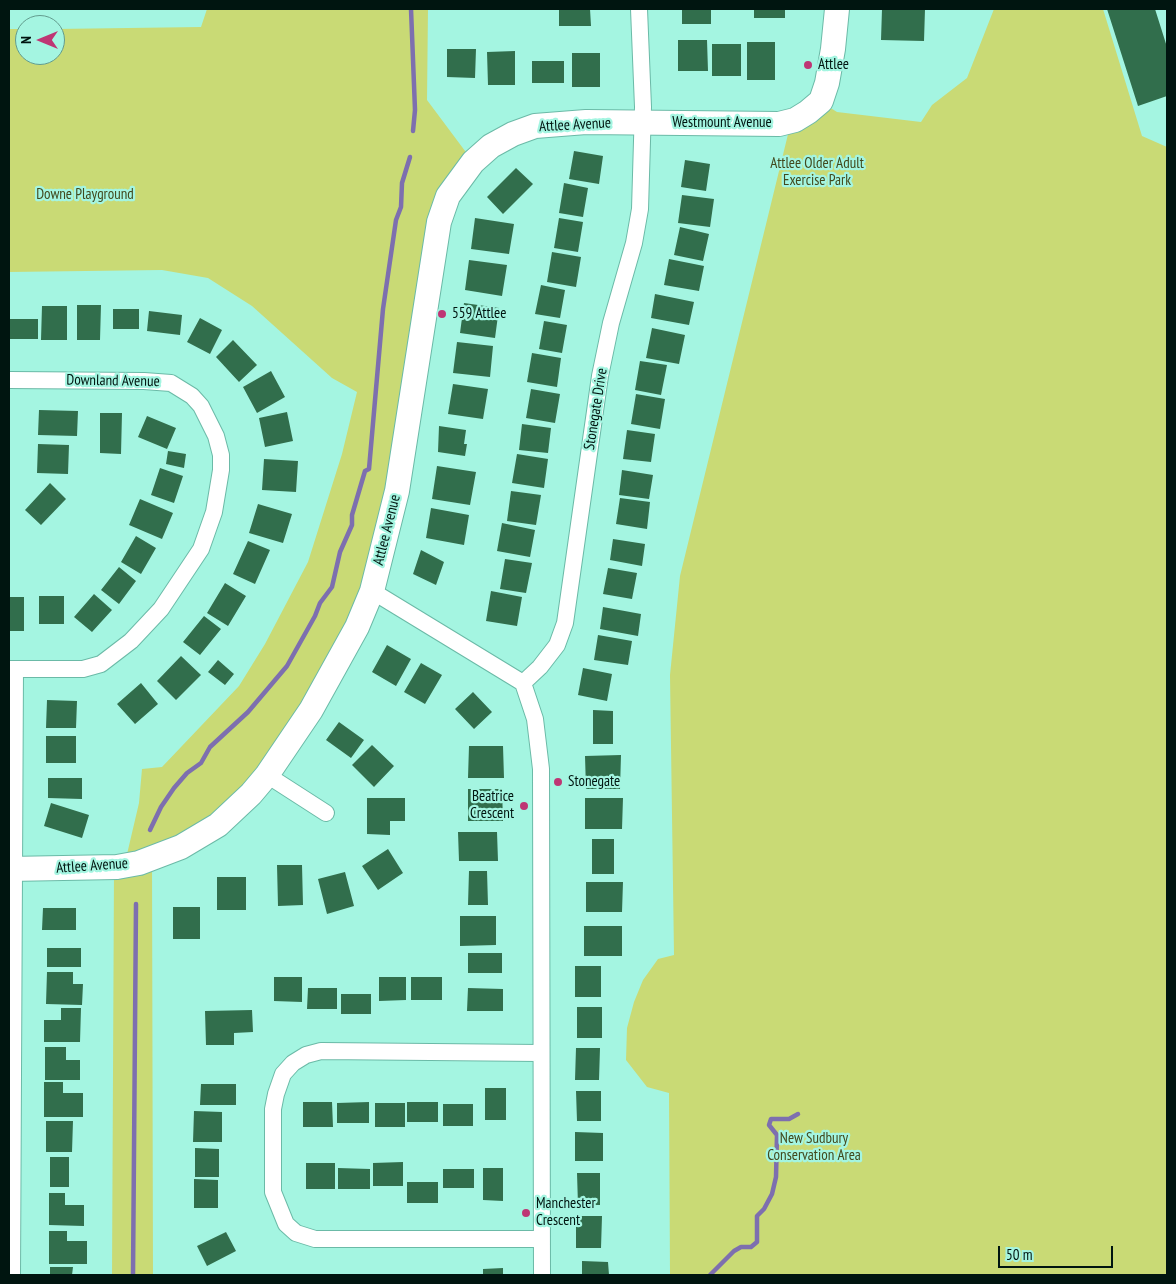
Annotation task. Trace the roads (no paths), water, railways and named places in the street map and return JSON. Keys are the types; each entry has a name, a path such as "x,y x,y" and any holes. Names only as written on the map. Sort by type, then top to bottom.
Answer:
{"street":[{"name":"Stonegate Drive","path":"523,683 540,667 557,646 565,623 600,376 611,322 634,243 640,209 643,122 639,9"},
{"name":"Westmount Avenue","path":"643,122 779,124 795,120 820,101 827,83 837,9"},
{"name":"Attlee Avenue","path":"11,869 109,868 139,863 159,856 218,825 267,776 326,684 357,627 372,591 397,491 439,222 448,196 473,162 491,146 513,134 535,126 560,123 643,122"},
{"name":"Downland Avenue","path":"9,380 144,380 171,383 192,396 201,406 216,436 221,455 222,470 214,512 200,549 161,609 131,641 101,664 83,669 12,669"},
{"path":"372,591 523,683 535,719 541,769 540,1053 542,1275"},
{"path":"12,669 12,1275"},
{"path":"267,776 326,813"},
{"path":"540,1053 321,1051 306,1055 293,1063 283,1074 276,1094 273,1109 273,1192 286,1224 296,1234 315,1239 541,1239"}],"waterway":[{"path":"411,9 415,110 413,131"},
{"path":"150,830 161,807 174,788 187,773 201,763 210,747 248,712 287,666 315,616 320,603 332,587 340,552 352,525 352,515 365,471 369,469 383,309 396,220 401,207 402,183 410,157"},
{"path":"133,1275 136,904"},
{"path":"710,1275 734,1251 741,1247 751,1247 757,1242 757,1216 764,1209 772,1194 776,1177 777,1135 769,1125 771,1119 789,1119 798,1114"}],"place":[{"name":"Attlee","path":"808,65"},
{"name":"559 Attlee","path":"442,314"},
{"name":"Stonegate","path":"558,782"},
{"name":"Beatrice Crescent","path":"524,806"},
{"name":"Manchester Crescent","path":"526,1213"}],"park label":[{"name":"Attlee Older Adult Exercise Park","path":"817,172"},
{"name":"Downe Playground","path":"85,195"},
{"name":"New Sudbury Conservation Area","path":"814,1148"}]}
